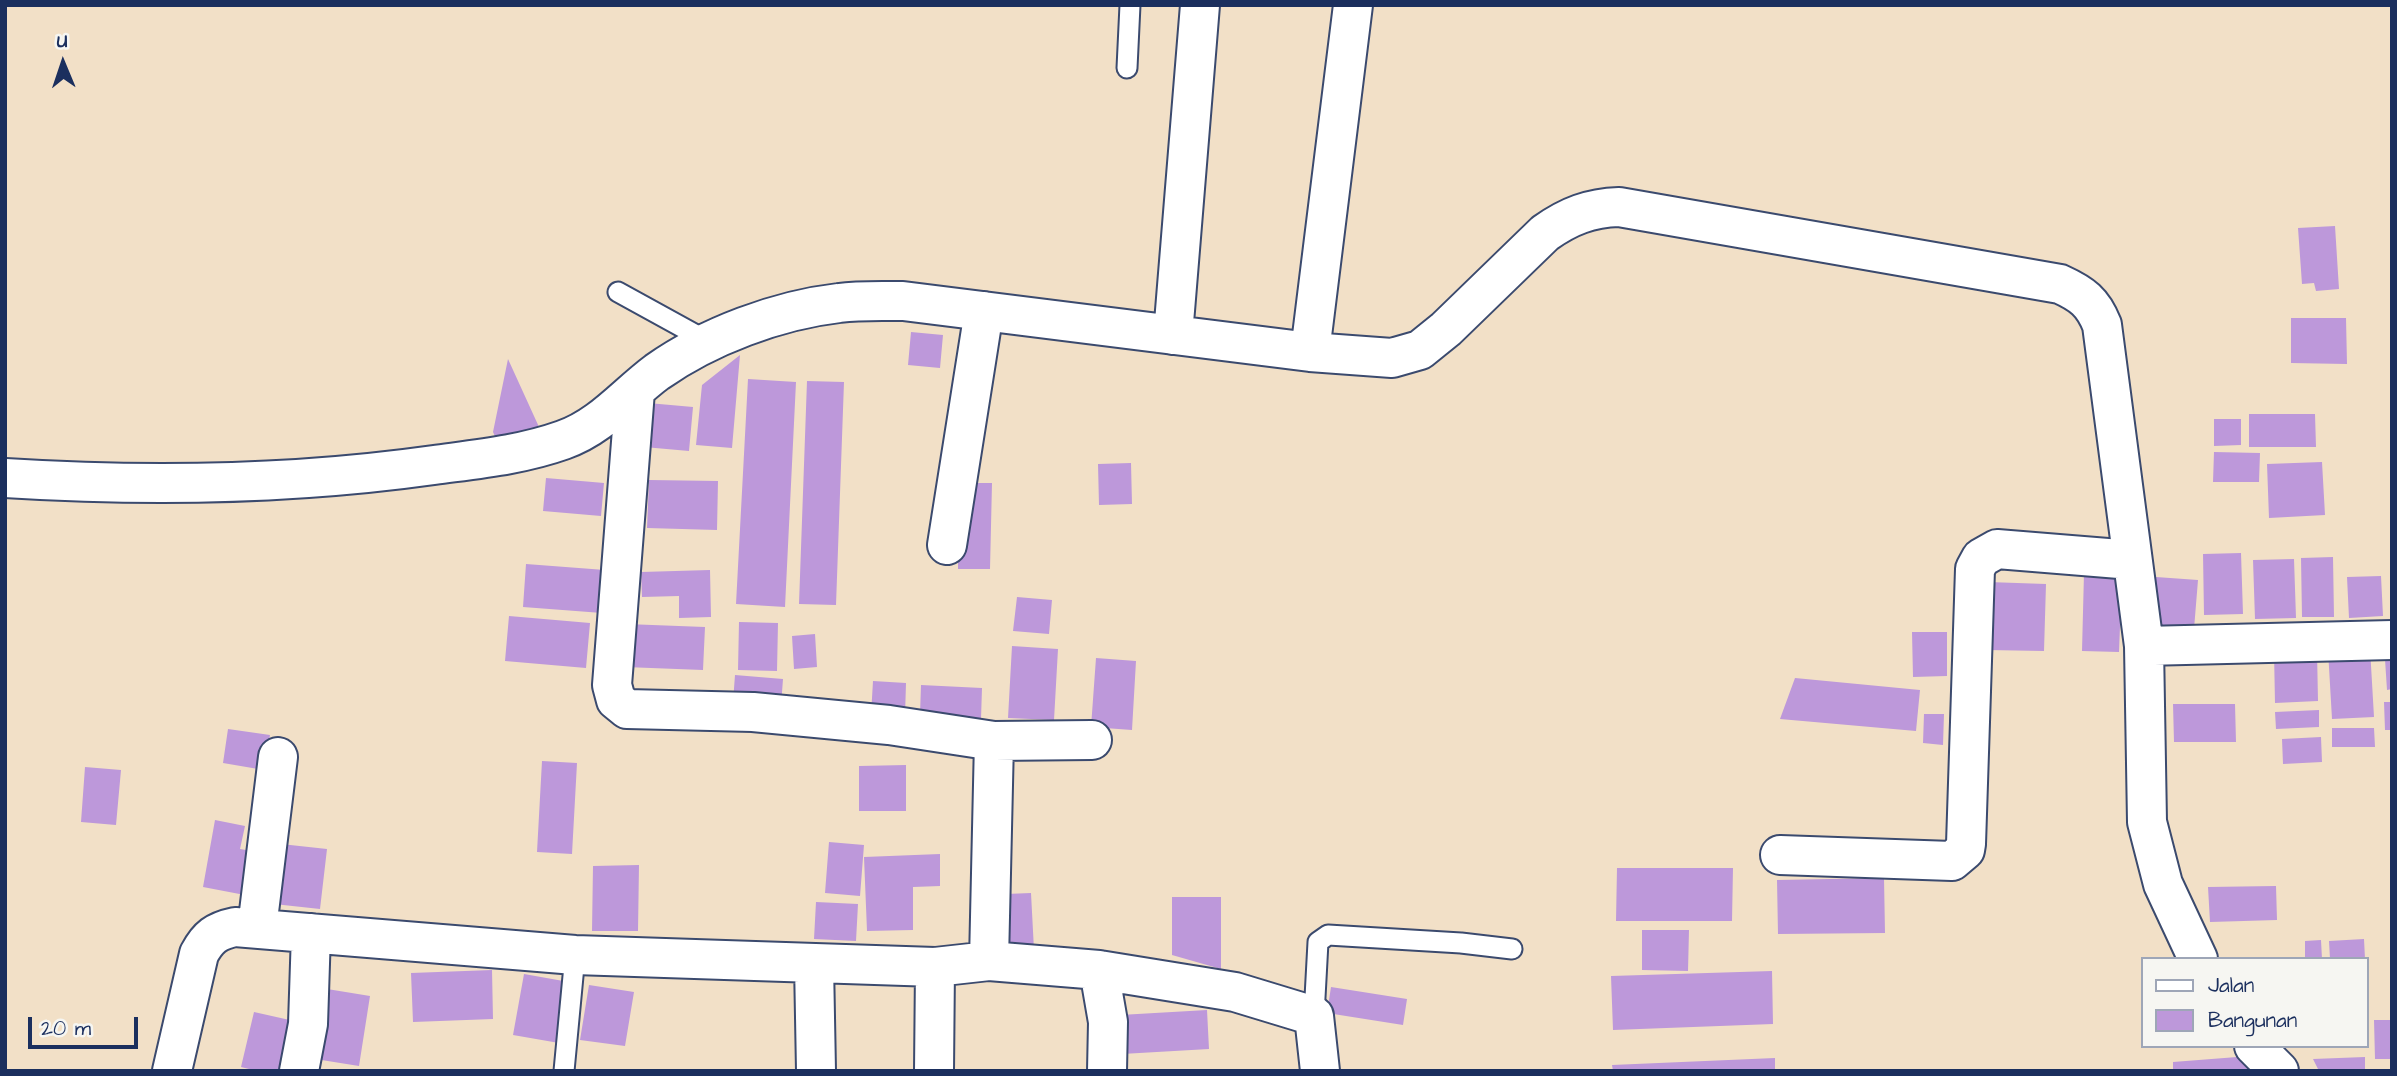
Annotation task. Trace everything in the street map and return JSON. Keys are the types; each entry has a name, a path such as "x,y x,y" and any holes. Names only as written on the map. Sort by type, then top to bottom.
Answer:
{"street":[{"path":"1173,335 1200,5"},
{"path":"1310,352 1353,5"},
{"path":"5,478 167,485 384,472 525,453 567,439 610,413 658,372 710,343 769,319 839,303 903,301 1310,352 1392,358 1420,350 1446,330 1545,233 1560,222 1596,208 1619,207 2060,284 2082,293 2095,307 2102,325 2144,646 2147,822 2164,884 2197,957"},
{"path":"947,545 984,311"},
{"path":"635,391 612,685 616,700 627,709 753,712 889,725 994,741 1093,740"},
{"path":"1780,855 1952,861 1960,856 1966,844 1975,569 1981,558 1997,549 2132,560"},
{"path":"2144,646 2392,640"},
{"path":"989,961 994,741"},
{"path":"257,928 278,757"},
{"path":"172,1071 199,954 206,941 218,930 257,928 575,955 935,967 989,961 1099,970 1235,992 1314,1016 1320,1071"},
{"path":"299,1071 309,1024 311,933"},
{"path":"814,963 816,1071"},
{"path":"934,1071 935,967"},
{"path":"1099,970 1108,1022 1107,1071"},
{"path":"2256,1048 2279,1071"}],"lane":[{"path":"1127,68 1130,5"},
{"path":"618,292 710,343"},
{"path":"1314,1016 1318,942 1328,934 1511,949"},
{"path":"564,1071 575,955"}],"building":[{"path":"2335,226 2339,289 2316,291 2314,283 2302,284 2298,228"},
{"path":"2291,318 2346,318 2347,364 2291,363"},
{"path":"911,332 943,335 940,368 908,365"},
{"path":"740,355 732,448 696,445 702,385"},
{"path":"508,359 539,427 499,445 493,432"},
{"path":"748,379 796,382 785,607 736,604"},
{"path":"807,381 844,382 836,605 799,604"},
{"path":"648,403 693,407 689,451 644,447"},
{"path":"2249,414 2315,414 2316,447 2249,447"},
{"path":"2214,419 2241,419 2241,445 2214,446"},
{"path":"2214,452 2260,453 2259,482 2213,482"},
{"path":"2322,462 2325,515 2269,518 2267,464"},
{"path":"1131,463 1132,504 1099,505 1098,464"},
{"path":"546,478 604,483 601,516 543,511"},
{"path":"649,480 718,481 717,530 647,528"},
{"path":"958,483 992,483 990,569 958,569"},
{"path":"2241,553 2243,614 2204,615 2203,554"},
{"path":"2333,557 2334,617 2302,617 2301,558"},
{"path":"2294,559 2296,618 2255,619 2253,560"},
{"path":"526,564 605,570 602,613 523,607"},
{"path":"710,570 711,617 679,618 679,596 642,597 641,572"},
{"path":"2084,573 2122,575 2119,652 2082,651"},
{"path":"2381,576 2383,616 2349,618 2347,577"},
{"path":"2156,577 2198,580 2194,629 2153,626"},
{"path":"1988,582 2046,584 2044,651 1987,650"},
{"path":"1017,597 1052,600 1049,634 1013,631"},
{"path":"509,616 590,623 586,668 505,661"},
{"path":"739,622 778,623 777,671 738,670"},
{"path":"626,624 705,627 703,670 625,667"},
{"path":"1912,632 1947,632 1947,676 1913,677"},
{"path":"815,634 817,667 794,669 792,636"},
{"path":"2384,644 2392,644 2392,689 2387,690"},
{"path":"1012,646 1058,649 1054,720 1008,718"},
{"path":"2370,648 2374,717 2332,719 2328,650"},
{"path":"2317,651 2318,701 2275,703 2274,652"},
{"path":"1096,658 1136,661 1132,730 1091,727"},
{"path":"735,675 783,679 781,706 733,702"},
{"path":"1795,678 1920,690 1916,731 1780,719"},
{"path":"873,681 906,683 905,716 871,715"},
{"path":"921,685 982,688 981,719 920,715"},
{"path":"2384,702 2392,702 2392,730 2385,730"},
{"path":"2173,704 2235,704 2236,742 2174,742"},
{"path":"2319,710 2319,727 2276,729 2275,712"},
{"path":"1924,714 1944,714 1943,745 1923,743"},
{"path":"2332,728 2374,728 2375,747 2332,747"},
{"path":"228,729 270,735 264,770 223,763"},
{"path":"2321,737 2322,762 2283,764 2282,739"},
{"path":"542,761 577,763 572,854 537,852"},
{"path":"906,765 906,811 859,811 859,766"},
{"path":"85,767 121,770 116,825 81,822"},
{"path":"215,820 245,826 240,849 258,852 250,896 203,887"},
{"path":"829,842 864,845 860,896 825,893"},
{"path":"281,844 327,849 320,909 274,904"},
{"path":"940,854 940,886 913,887 913,930 867,931 864,857"},
{"path":"639,865 638,931 592,931 593,866"},
{"path":"1617,868 1733,868 1732,921 1616,921"},
{"path":"1884,878 1885,933 1778,934 1777,880"},
{"path":"2276,886 2277,920 2210,922 2208,887"},
{"path":"1031,893 1034,950 1008,951 1006,894"},
{"path":"1172,897 1221,897 1221,969 1172,955"},
{"path":"816,902 858,904 856,941 814,939"},
{"path":"1642,930 1689,930 1688,971 1642,970"},
{"path":"2364,939 2365,957 2330,957 2329,941"},
{"path":"2321,940 2322,957 2305,957 2305,941"},
{"path":"492,970 493,1019 413,1022 411,973"},
{"path":"1772,971 1773,1024 1613,1030 1611,976"},
{"path":"524,974 569,982 559,1043 513,1035"},
{"path":"589,985 634,992 625,1046 580,1040"},
{"path":"1331,987 1407,999 1403,1025 1327,1013"},
{"path":"321,988 370,996 359,1066 309,1058"},
{"path":"1207,1010 1209,1049 1122,1054 1120,1015"},
{"path":"254,1012 303,1023 292,1071 257,1071 241,1067"},
{"path":"2374,1020 2392,1020 2392,1059 2375,1059"},
{"path":"2250,1056 2251,1071 2173,1071 2173,1062"},
{"path":"2365,1057 2365,1071 2319,1071 2313,1059"},
{"path":"1775,1058 1775,1071 1613,1071 1612,1065"}]}
